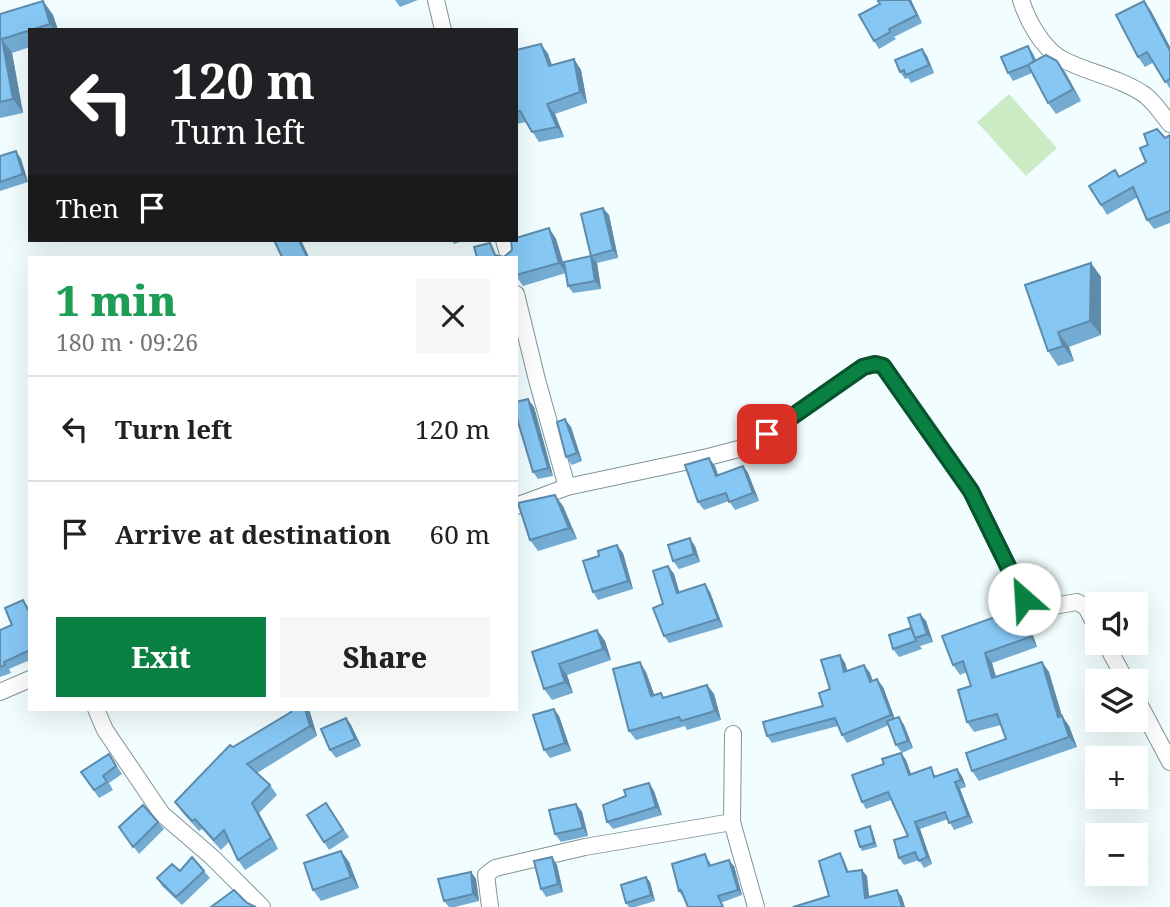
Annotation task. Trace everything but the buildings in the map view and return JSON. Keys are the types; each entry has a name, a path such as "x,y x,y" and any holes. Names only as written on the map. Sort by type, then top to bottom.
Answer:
{"street":[{"path":"436,0 443,28"},
{"path":"1021,0 1039,37 1059,57 1122,82 1143,94 1170,124"},
{"path":"518,302 567,486"},
{"path":"518,505 567,486 750,446 863,367 875,364 883,366 971,491 1024,599 1037,609 1077,602 1085,606"},
{"path":"0,692 28,680"},
{"path":"97,711 105,730 162,814 212,857 262,907"},
{"path":"1148,721 1170,762"},
{"path":"733,734 732,822 756,907"},
{"path":"490,907 486,875 495,868 584,848 732,822"}],"green space":[{"path":"1009,94 1057,148 1026,176 977,122"}],"route":[{"path":"767,434 863,367 875,364 883,366 971,491 1024,599"}]}
